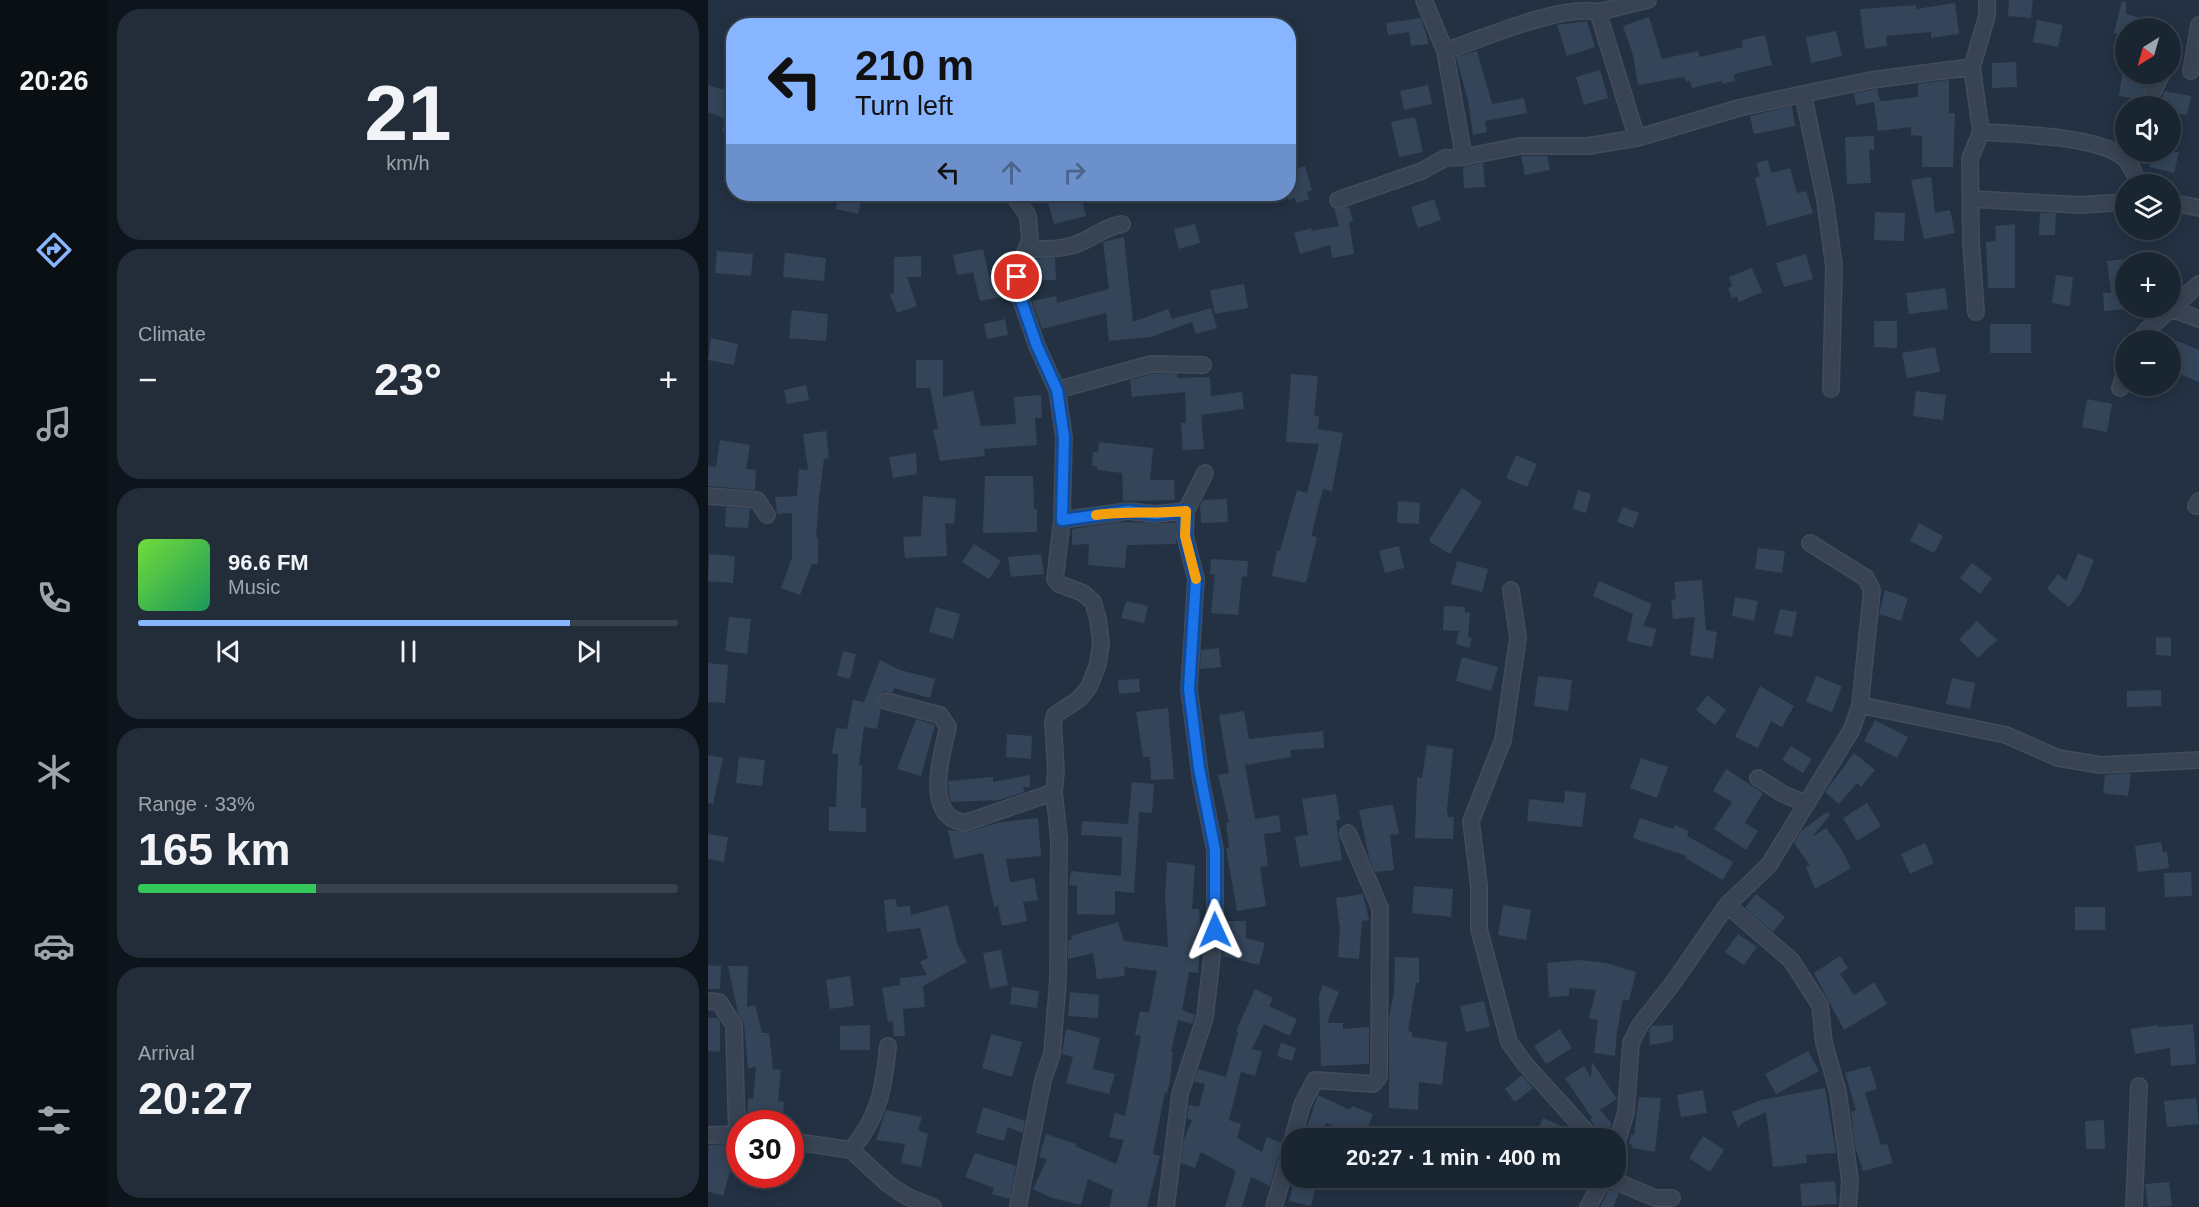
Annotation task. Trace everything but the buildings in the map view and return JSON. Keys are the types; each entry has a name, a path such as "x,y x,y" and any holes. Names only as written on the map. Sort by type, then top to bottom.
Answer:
{"street":[{"path":"1424,0 1445,51 1464,157"},
{"path":"1445,51 1548,17 1572,12 1598,12 1648,0"},
{"path":"1976,312 1971,242 1970,159 1981,132 1972,67 1987,16 1987,0"},
{"path":"1598,12 1637,138"},
{"path":"2195,72 2199,25"},
{"path":"1338,200 1422,171 1445,158 1464,157 1520,146 1588,146 1637,138 1739,108 1803,94 1871,80 1972,67"},
{"path":"1803,94 1825,200 1834,266 1831,389"},
{"path":"1981,132 2091,143 2115,149"},
{"path":"1972,199 2089,205 2115,203"},
{"path":"1018,201 1028,216 1030,240 1020,265 1017,288 1037,346 1057,390 1064,437 1062,520 1055,579 1059,584 1083,593 1093,602 1101,642 1098,664 1089,687 1079,699 1055,715 1053,723 1056,771 1054,792 1059,868 1058,981 1052,1054 1043,1080 1018,1207"},
{"path":"2181,204 2199,208"},
{"path":"1027,249 1052,249 1079,243 1106,226 1122,224"},
{"path":"2181,301 2199,284"},
{"path":"2181,312 2199,319"},
{"path":"2150,330 2162,318"},
{"path":"1057,390 1151,364 1203,365"},
{"path":"1166,1207 1180,1094 1205,1017 1215,930 1215,850 1198,764 1189,689 1196,579 1185,536 1186,511 1205,473"},
{"path":"708,496 757,500 767,515"},
{"path":"1062,520 1128,511 1155,514 1186,511"},
{"path":"1621,1128 1626,1112 1631,1043 1640,1025 1673,983 1727,905 1769,865 1805,803 1830,768 1852,729 1860,705 1872,590 1866,578 1810,543"},
{"path":"1511,590 1518,638 1503,740 1471,821 1479,886 1479,929 1509,1042 1525,1064 1583,1128"},
{"path":"886,701 940,715 946,721 948,727 938,779 940,798 948,815 956,822 965,823 1054,792"},
{"path":"1860,705 2006,735 2058,758 2101,765 2199,760"},
{"path":"1758,778 1783,794 1805,803"},
{"path":"1296,1128 1302,1105 1315,1080 1373,1084 1379,1077 1380,908 1348,833"},
{"path":"1727,905 1791,960 1820,1005 1824,1043 1838,1092 1851,1181 1848,1207"},
{"path":"708,1001 719,1002 734,1025 737,1110"},
{"path":"851,1150 867,1131 879,1102 888,1046"},
{"path":"2134,1207 2139,1086"},
{"path":"708,1135 726,1134"},
{"path":"804,1143 851,1150 888,1184 906,1196 933,1207"},
{"path":"1274,1207 1281,1183"},
{"path":"1626,1186 1655,1198 1672,1198"},
{"path":"1588,1207 1600,1188"}],"slow traffic":[{"path":"1096,515 1128,511 1155,514 1186,511 1185,536 1196,579"}],"route":[{"path":"1017,277 1017,288 1037,346 1057,390 1064,437 1062,520 1128,511 1155,514 1186,511 1185,536 1196,579 1189,689 1199,768 1215,850 1215,930"}]}
